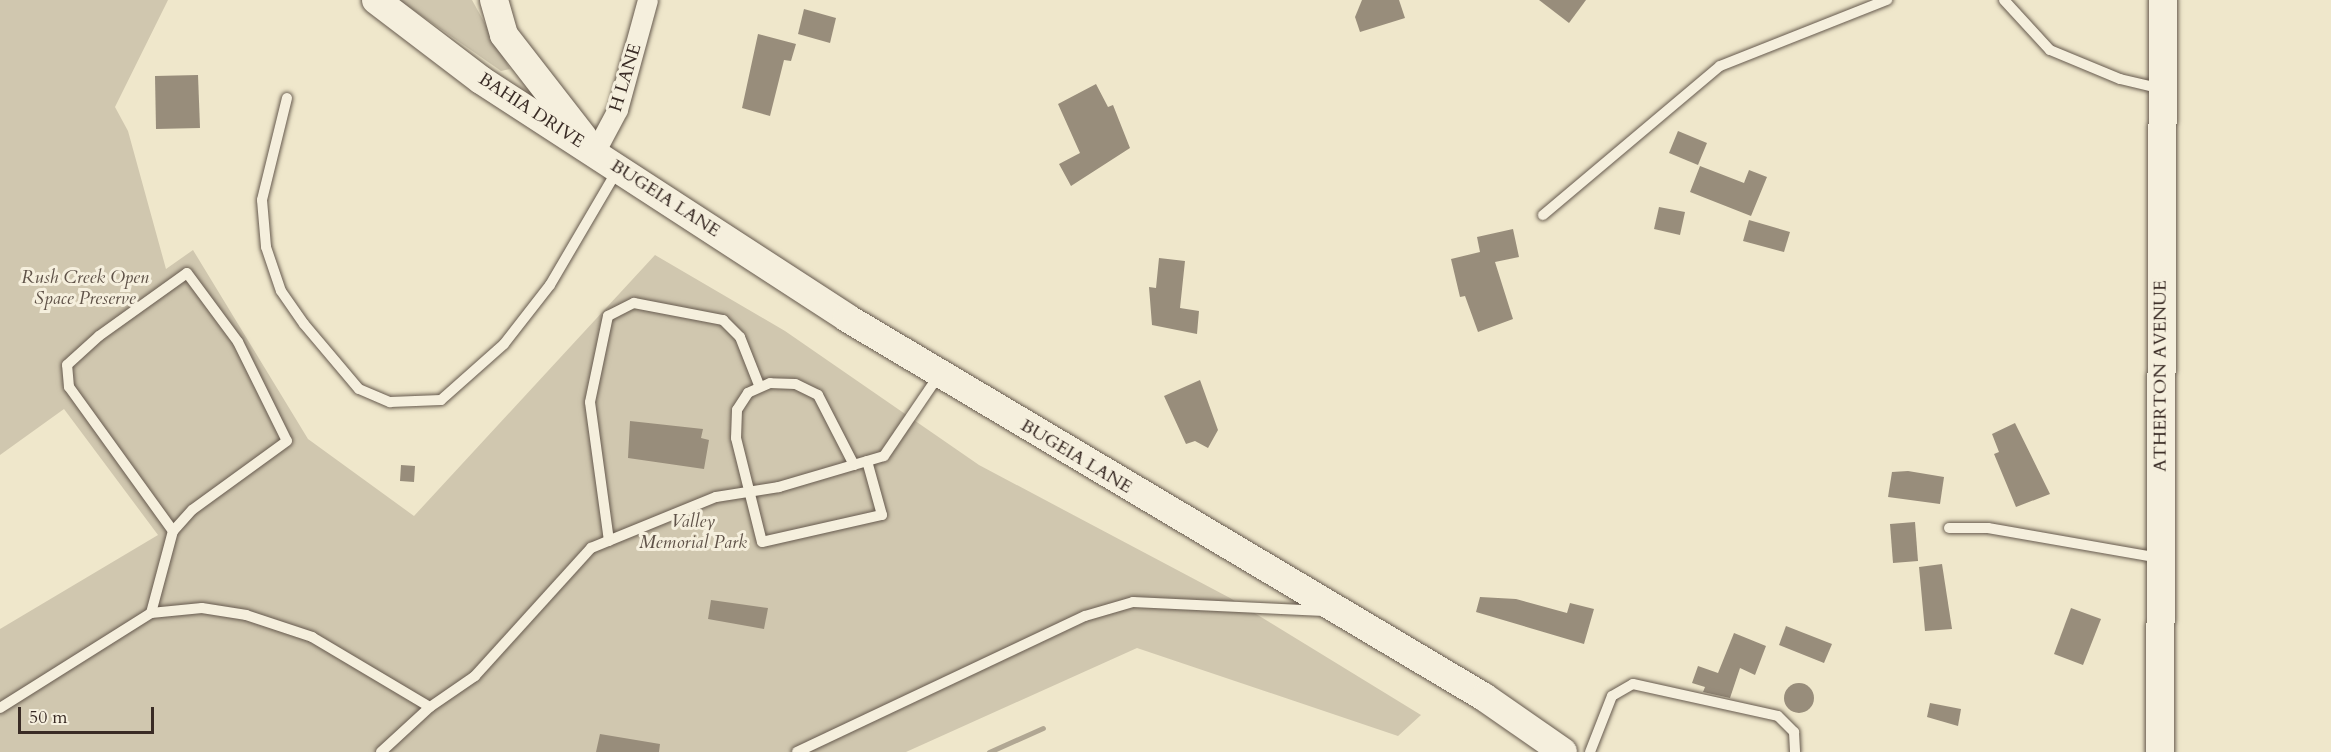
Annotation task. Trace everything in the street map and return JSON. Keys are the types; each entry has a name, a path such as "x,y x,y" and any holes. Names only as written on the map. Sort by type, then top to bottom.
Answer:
{"street":[{"name":"BAHIA DRIVE","path":"376,0 481,80 607,161"},
{"name":"BAHIA DRIVE","path":"494,0 504,35 607,161"},
{"name":"H LANE","path":"607,161 618,110 648,0"},
{"name":"ATHERTON AVENUE","path":"2160,752 2163,0"},
{"name":"BUGEIA LANE","path":"607,161 939,375 1484,697 1563,752"}],"lane":[{"path":"1543,215 1720,66 1887,0"},
{"path":"2004,0 2050,50 2120,79 2162,89"},
{"path":"287,98 261,200 266,247 281,291 304,324 359,389 390,402 441,400 504,344 556,275 607,161"},
{"path":"151,613 173,531 192,510 287,441 238,342 188,273 99,336 67,365 69,387 173,531"},
{"path":"609,541 590,402 608,316 634,303 723,320 740,338 759,386"},
{"path":"381,752 430,707 475,676 591,548 716,496 752,491 884,456 939,375"},
{"path":"854,465 818,395 795,384 759,386 737,410 736,438 752,491 762,542 882,515 867,461"},
{"path":"1949,528 2020,532 2160,558"},
{"path":"797,752 1085,616 1133,602 1336,610"},
{"path":"0,708 151,613 202,608 246,615 302,633 377,671 430,707"},
{"path":"1590,752 1612,696 1633,684 1778,716 1794,732 1795,752"}],"green space":[{"name":"Valley Memorial Park","path":"0,0 168,0 115,107 128,131 166,269 193,250 308,439 414,516 655,255 785,331 979,465 1230,598 1421,715 1398,736 1137,648 906,752 0,752 0,629 158,535 64,409 0,455"},
{"path":"399,0 472,0 510,69 501,71"}],"building":[{"path":"1362,0 1399,0 1405,18 1360,32 1355,17"},
{"path":"1539,0 1586,0 1569,23"},
{"path":"804,9 836,18 830,43 798,34"},
{"path":"758,34 796,44 791,61 784,60 770,116 742,108"},
{"path":"198,75 200,128 156,129 155,76"},
{"path":"1096,84 1108,107 1113,105 1130,148 1071,186 1059,164 1080,153 1058,104"},
{"path":"1678,131 1707,143 1698,165 1669,153"},
{"path":"1700,166 1744,183 1749,170 1767,177 1751,216 1690,192"},
{"path":"1659,207 1685,212 1680,235 1654,229"},
{"path":"1749,220 1790,232 1784,252 1743,241"},
{"path":"1513,229 1519,257 1495,262 1513,319 1478,332 1465,296 1460,297 1451,259 1480,252 1477,237"},
{"path":"1159,258 1185,261 1180,308 1199,311 1197,334 1152,325 1149,287 1156,288"},
{"path":"1200,380 1218,430 1208,448 1195,441 1186,444 1164,396"},
{"path":"630,421 703,429 701,438 709,440 704,469 628,458"},
{"path":"2015,423 2050,494 2016,507 1994,454 1999,452 1992,434"},
{"path":"401,465 415,466 414,482 400,481"},
{"path":"1908,471 1944,477 1940,504 1888,497 1892,472"},
{"path":"1915,522 1918,561 1893,563 1890,524"},
{"path":"1942,564 1952,629 1925,631 1919,567"},
{"path":"1480,597 1516,599 1567,613 1570,603 1594,609 1584,644 1476,612"},
{"path":"711,600 768,608 764,629 708,619"},
{"path":"2071,608 2101,619 2083,665 2054,654"},
{"path":"1786,626 1832,644 1824,663 1779,645"},
{"path":"1734,633 1766,646 1755,675 1740,668 1730,698 1703,692 1705,687 1692,683 1698,666 1718,673"},
{"path":"1799,683 1810,687 1814,698 1810,709 1799,713 1788,709 1784,698 1788,687"},
{"path":"1930,703 1961,709 1958,726 1927,717"},
{"path":"600,734 660,744 659,752 596,752"}],"waterway":[{"path":"989,752 1043,728"}],"park label":[{"name":"Rush Creek Open Space Preserve","path":"85,289"}]}
